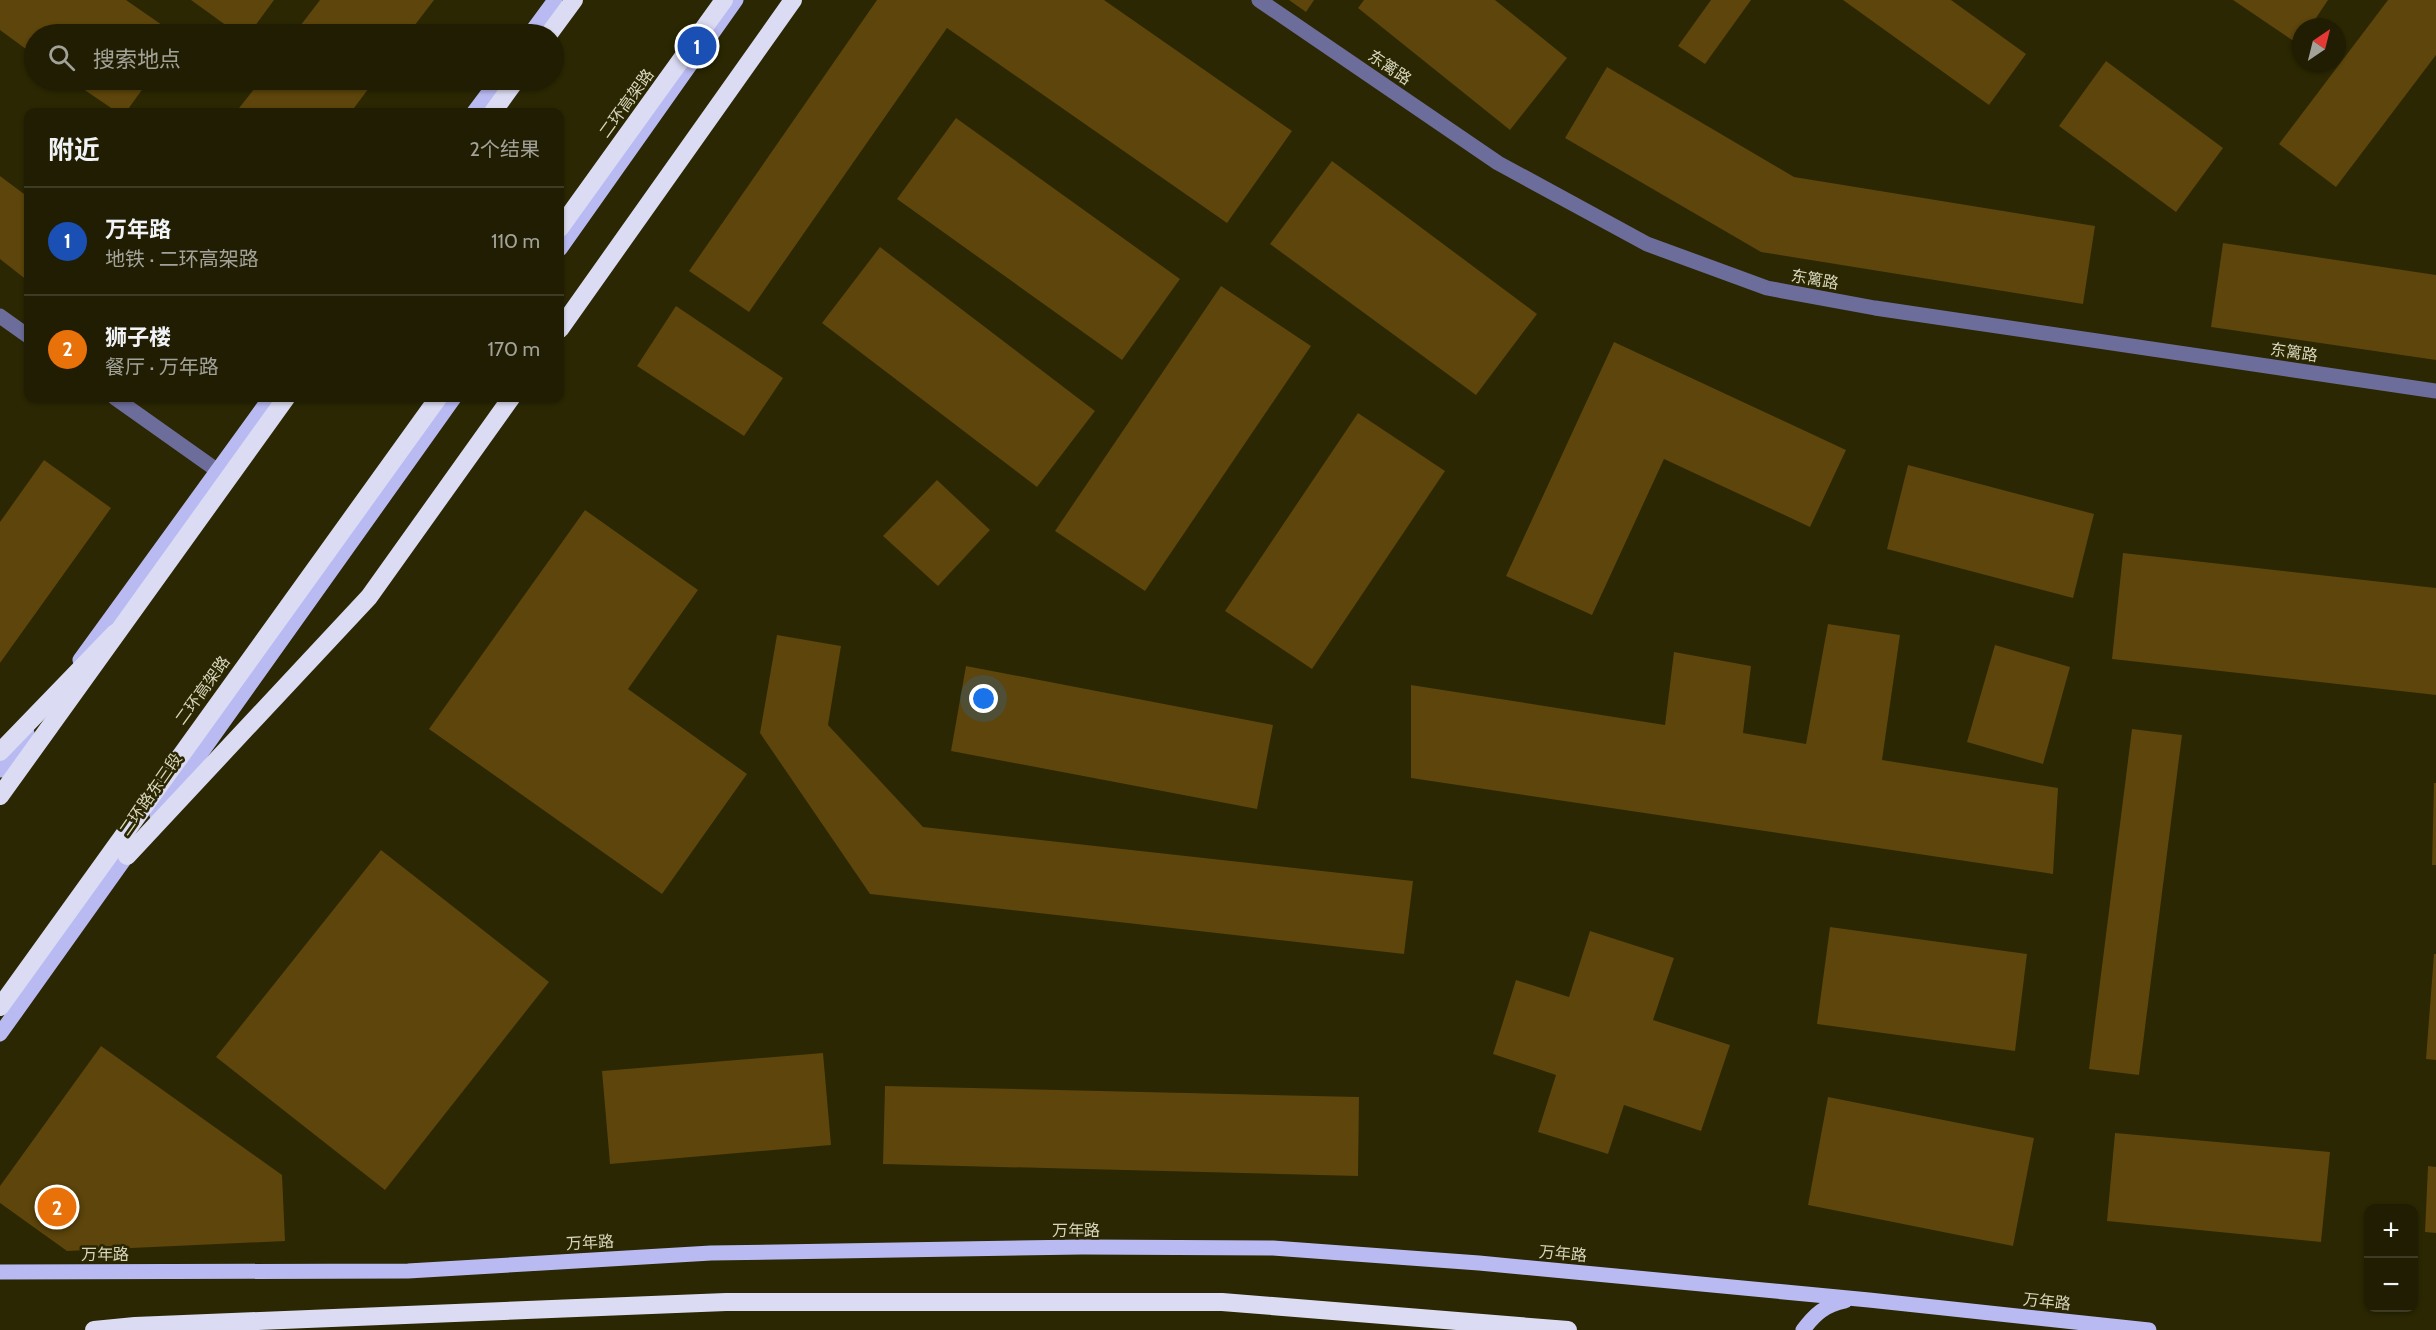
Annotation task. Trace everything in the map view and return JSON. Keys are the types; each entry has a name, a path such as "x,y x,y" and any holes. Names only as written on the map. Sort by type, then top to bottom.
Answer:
{"highway":[{"path":"556,24 574,0"},
{"name":"二环高架路","path":"564,222 724,0"},
{"path":"564,323 793,0"},
{"path":"496,108 509,90"},
{"path":"0,796 283,402"},
{"name":"二环高架路","path":"0,1007 435,402"},
{"path":"128,856 369,597 508,402"},
{"path":"0,752 115,633"},
{"path":"94,1330 135,1326 726,1302 1222,1302 1568,1330"}],"main road":[{"path":"537,24 555,0"},
{"path":"564,243 736,0"},
{"path":"477,108 490,90"},
{"path":"0,770 267,402"},
{"name":"二环路东三段","path":"0,1034 451,402"},
{"name":"万年路","path":"0,1272 408,1271 711,1253 1082,1247 1273,1248 1479,1263 1869,1300 2149,1330"},
{"path":"1803,1330 1827,1305 1844,1301 1869,1300"}],"street":[{"name":"东篱路","path":"1259,0 1498,163 1647,244 1767,288 1875,308 2436,392"},
{"path":"0,316 24,333"},
{"path":"121,402 218,471"}],"building":[{"path":"0,0 126,0 161,24 24,24 24,48 0,30"},
{"path":"191,0 274,0 256,24 224,24"},
{"path":"320,0 434,0 416,24 302,24"},
{"path":"877,0 1104,0 1292,131 1227,223 947,28 749,312 689,271"},
{"path":"1289,0 1314,0 1306,12"},
{"path":"1364,0 1495,0 1567,58 1510,130 1358,8"},
{"path":"1711,0 1751,0 1705,64 1678,46"},
{"path":"1843,0 1951,0 2026,54 1989,105"},
{"path":"2233,0 2328,0 2316,18 2292,18 2292,40"},
{"path":"2388,0 2436,0 2436,55 2336,187 2279,144 2334,72 2346,72 2346,55"},
{"path":"2106,61 2223,148 2176,212 2059,126"},
{"path":"1607,67 1794,177 2095,226 2083,304 1761,252 1565,138"},
{"path":"85,90 142,90 129,108 111,108"},
{"path":"253,90 368,90 354,108 239,108"},
{"path":"956,118 1180,279 1122,360 897,199"},
{"path":"1332,161 1537,314 1476,395 1270,244"},
{"path":"0,176 24,194 24,278 0,259"},
{"path":"2223,243 2436,275 2436,360 2211,327"},
{"path":"880,247 1095,411 1037,487 822,323"},
{"path":"1221,286 1311,346 1145,591 1055,531"},
{"path":"676,306 783,378 744,436 637,366"},
{"path":"1614,342 1846,450 1810,527 1664,459 1592,615 1506,576"},
{"path":"1358,413 1445,471 1312,669 1225,611"},
{"path":"44,460 111,508 0,663 0,522"},
{"path":"1908,465 2094,514 2073,598 1887,549"},
{"path":"937,480 990,530 938,586 883,536"},
{"path":"585,510 698,590 628,689 747,774 662,894 429,729"},
{"path":"2123,553 2436,588 2436,695 2112,659"},
{"path":"1828,624 1900,635 1882,760 2058,788 2053,874 1411,778 1411,685 1665,725 1674,652 1751,666 1743,733 1806,744"},
{"path":"777,635 841,646 828,725 923,827 1413,881 1404,954 870,894 760,733"},
{"path":"1995,645 2070,667 2043,764 1967,742"},
{"path":"966,666 1273,725 1257,809 951,751"},
{"path":"2132,729 2182,735 2139,1075 2089,1069"},
{"path":"2434,783 2436,783 2436,865 2432,865"},
{"path":"381,850 549,982 385,1190 216,1057"},
{"path":"1830,927 2027,954 2015,1051 1817,1024"},
{"path":"1590,931 1674,958 1653,1020 1730,1045 1701,1131 1624,1105 1608,1154 1538,1132 1556,1075 1493,1054 1516,980 1569,997"},
{"path":"2434,954 2436,954 2436,1060 2426,1059"},
{"path":"101,1046 282,1175 285,1241 67,1251 0,1203 0,1186"},
{"path":"823,1053 831,1145 610,1164 602,1071"},
{"path":"885,1086 1359,1097 1358,1176 883,1164"},
{"path":"1828,1097 2034,1138 2013,1246 1808,1205"},
{"path":"2115,1133 2330,1152 2321,1242 2107,1221"},
{"path":"2428,1166 2436,1167 2436,1233 2425,1232"}],"place":[{"name":"万年路","path":"697,46"},
{"name":"狮子楼","path":"57,1207"}]}
